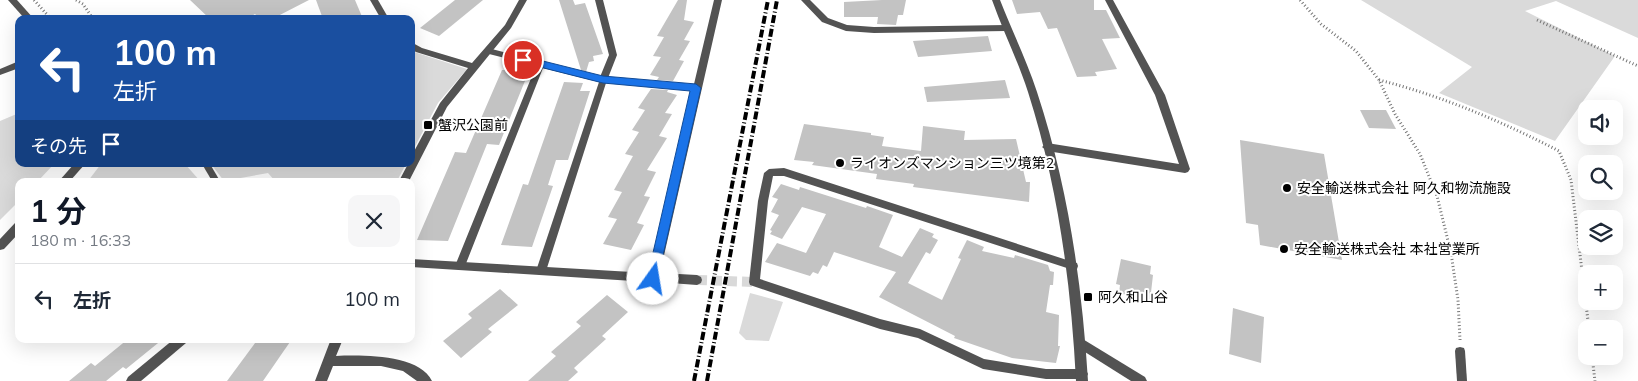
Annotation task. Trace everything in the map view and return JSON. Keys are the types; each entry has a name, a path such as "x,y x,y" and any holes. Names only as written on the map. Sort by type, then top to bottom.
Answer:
{"street":[{"path":"12,0 26,15"},
{"path":"374,0 383,15"},
{"path":"415,160 443,105 508,26 523,0"},
{"path":"653,279 718,0"},
{"path":"805,0 825,20 846,28 874,30 1006,28"},
{"path":"996,0 1036,102 1048,148 1073,266 1081,343 1082,378 983,364 920,334 880,324 754,282 763,200 769,174 784,172 1073,266"},
{"path":"1048,148 1185,169 1160,95 1109,0"},
{"path":"415,48 474,67"},
{"path":"0,72 15,66"},
{"path":"67,178 77,167"},
{"path":"0,246 15,230"},
{"path":"415,263 653,279 697,280"},
{"path":"132,381 177,343"},
{"path":"321,381 336,343"},
{"path":"1081,343 1141,381"},
{"path":"329,361 351,360 402,364 426,381"}],"lane":[{"path":"542,271 603,80 613,55 598,0"},
{"path":"488,51 603,80 696,88"},
{"path":"460,266 541,64"},
{"path":"208,167 214,178"},
{"path":"1460,351 1462,381"}],"path":[{"path":"34,0 47,15"},
{"path":"76,0 83,4 90,15"},
{"path":"1300,0 1322,24 1356,51 1379,80 1395,114 1420,154 1437,196 1451,253 1458,300 1460,351"},
{"path":"1537,20 1638,66"},
{"path":"1379,80 1418,91 1480,114 1524,132 1559,151 1571,180 1588,320"},
{"path":"1593,365 1595,380"}],"shaded area":[{"path":"1361,0 1638,0 1638,38 1556,1 1525,11 1615,56 1584,100 1578,100 1578,108 1555,141 1439,93 1472,67"},
{"path":"415,52 467,69 438,103 415,146"},
{"path":"15,115 15,167 51,167 41,178 15,178 15,205 0,220 0,121"},
{"path":"99,167 188,167 197,178 90,178"},
{"path":"213,167 404,167 399,178 272,178 268,173 240,178 222,178"},
{"path":"750,293 783,302 769,341 746,340 739,333"}],"building":[{"path":"190,0 309,0 280,15 206,15"},
{"path":"316,0 355,0 361,15 322,15"},
{"path":"455,0 483,0 439,36 420,28"},
{"path":"559,0 573,0 575,5 585,3 603,54 593,56 594,61 589,62 586,72 581,70"},
{"path":"678,0 687,0 684,20 694,22 684,40 690,41 679,60 684,61 673,81 657,80 659,77 650,75 661,57 653,56 664,37 657,36"},
{"path":"906,0 903,15 898,15 896,25 877,24 878,17 844,17 844,2"},
{"path":"1012,0 1094,0 1094,10 1106,10 1120,38 1102,39 1117,69 1095,72 1097,76 1077,77 1057,28 1048,29 1040,12 1017,14"},
{"path":"988,36 992,51 918,57 913,41"},
{"path":"502,70 529,71 499,145 487,144 448,241 417,240 455,152 466,153"},
{"path":"1005,80 1010,98 927,102 924,87"},
{"path":"564,82 583,83 580,91 590,91 568,160 556,160 548,185 553,186 532,247 501,245 523,184 528,185"},
{"path":"651,89 668,90 667,92 677,95 665,113 672,114 659,136 667,138 647,170 656,172 644,196 650,197 637,223 644,225 631,250 603,244 617,219 608,217 622,192 614,190 633,156 625,154 639,132 632,130 645,110 638,108"},
{"path":"1360,110 1386,110 1396,129 1369,128"},
{"path":"804,124 871,133 871,135 884,137 882,146 921,151 923,126 965,131 964,140 1016,139 1026,182 1030,182 1029,202 913,187 914,184 876,179 877,174 812,165 814,162 794,160"},
{"name":"安全輸送株式会社 阿久和物流施設","path":"1240,140 1324,154 1342,260 1260,245 1258,225 1246,223"},
{"path":"781,184 799,190 800,187 893,215 879,247 902,257 920,228 934,234 932,237 938,240 930,254 926,252 908,283 942,300 961,259 958,258 967,240 984,247 982,251 1014,258 1015,255 1048,265 1050,271 1054,272 1053,285 1050,285 1046,312 1059,315 1058,346 1060,346 1056,363 1012,358 954,338 955,336 879,297 896,272 834,252 827,267 823,265 818,274 813,272 810,276 765,262 777,243 806,253 826,214 802,207 782,239 770,234 772,231 770,230 779,215 771,212 778,199 772,197"},
{"path":"1121,259 1151,266 1150,274 1153,275 1150,301 1119,293 1120,285 1116,284"},
{"path":"500,289 518,305 488,329 492,332 461,358 443,341 472,318 468,314"},
{"path":"607,295 628,312 602,336 606,339 574,368 578,372 568,381 528,381 556,356 551,352 581,326 576,322"},
{"path":"1233,308 1264,317 1261,363 1229,354"},
{"path":"123,343 158,343 126,369 123,367 106,381 69,381 91,363 95,366"},
{"path":"255,343 289,343 263,381 227,381"}],"tunnel":[{"path":"697,280 754,282"}],"railway":[{"path":"694,381 768,0"},
{"path":"707,381 777,0"}],"place":[{"name":"蟹沢公園前","path":"428,125"},
{"name":"ライオンズマンション三ツ境第2","path":"840,163"},
{"name":"安全輸送株式会社 阿久和物流施設","path":"1287,188"},
{"name":"安全輸送株式会社 本社営業所","path":"1284,249"},
{"name":"阿久和山谷","path":"1088,297"}],"route":[{"path":"523,60 603,80 696,88 653,279"}]}
